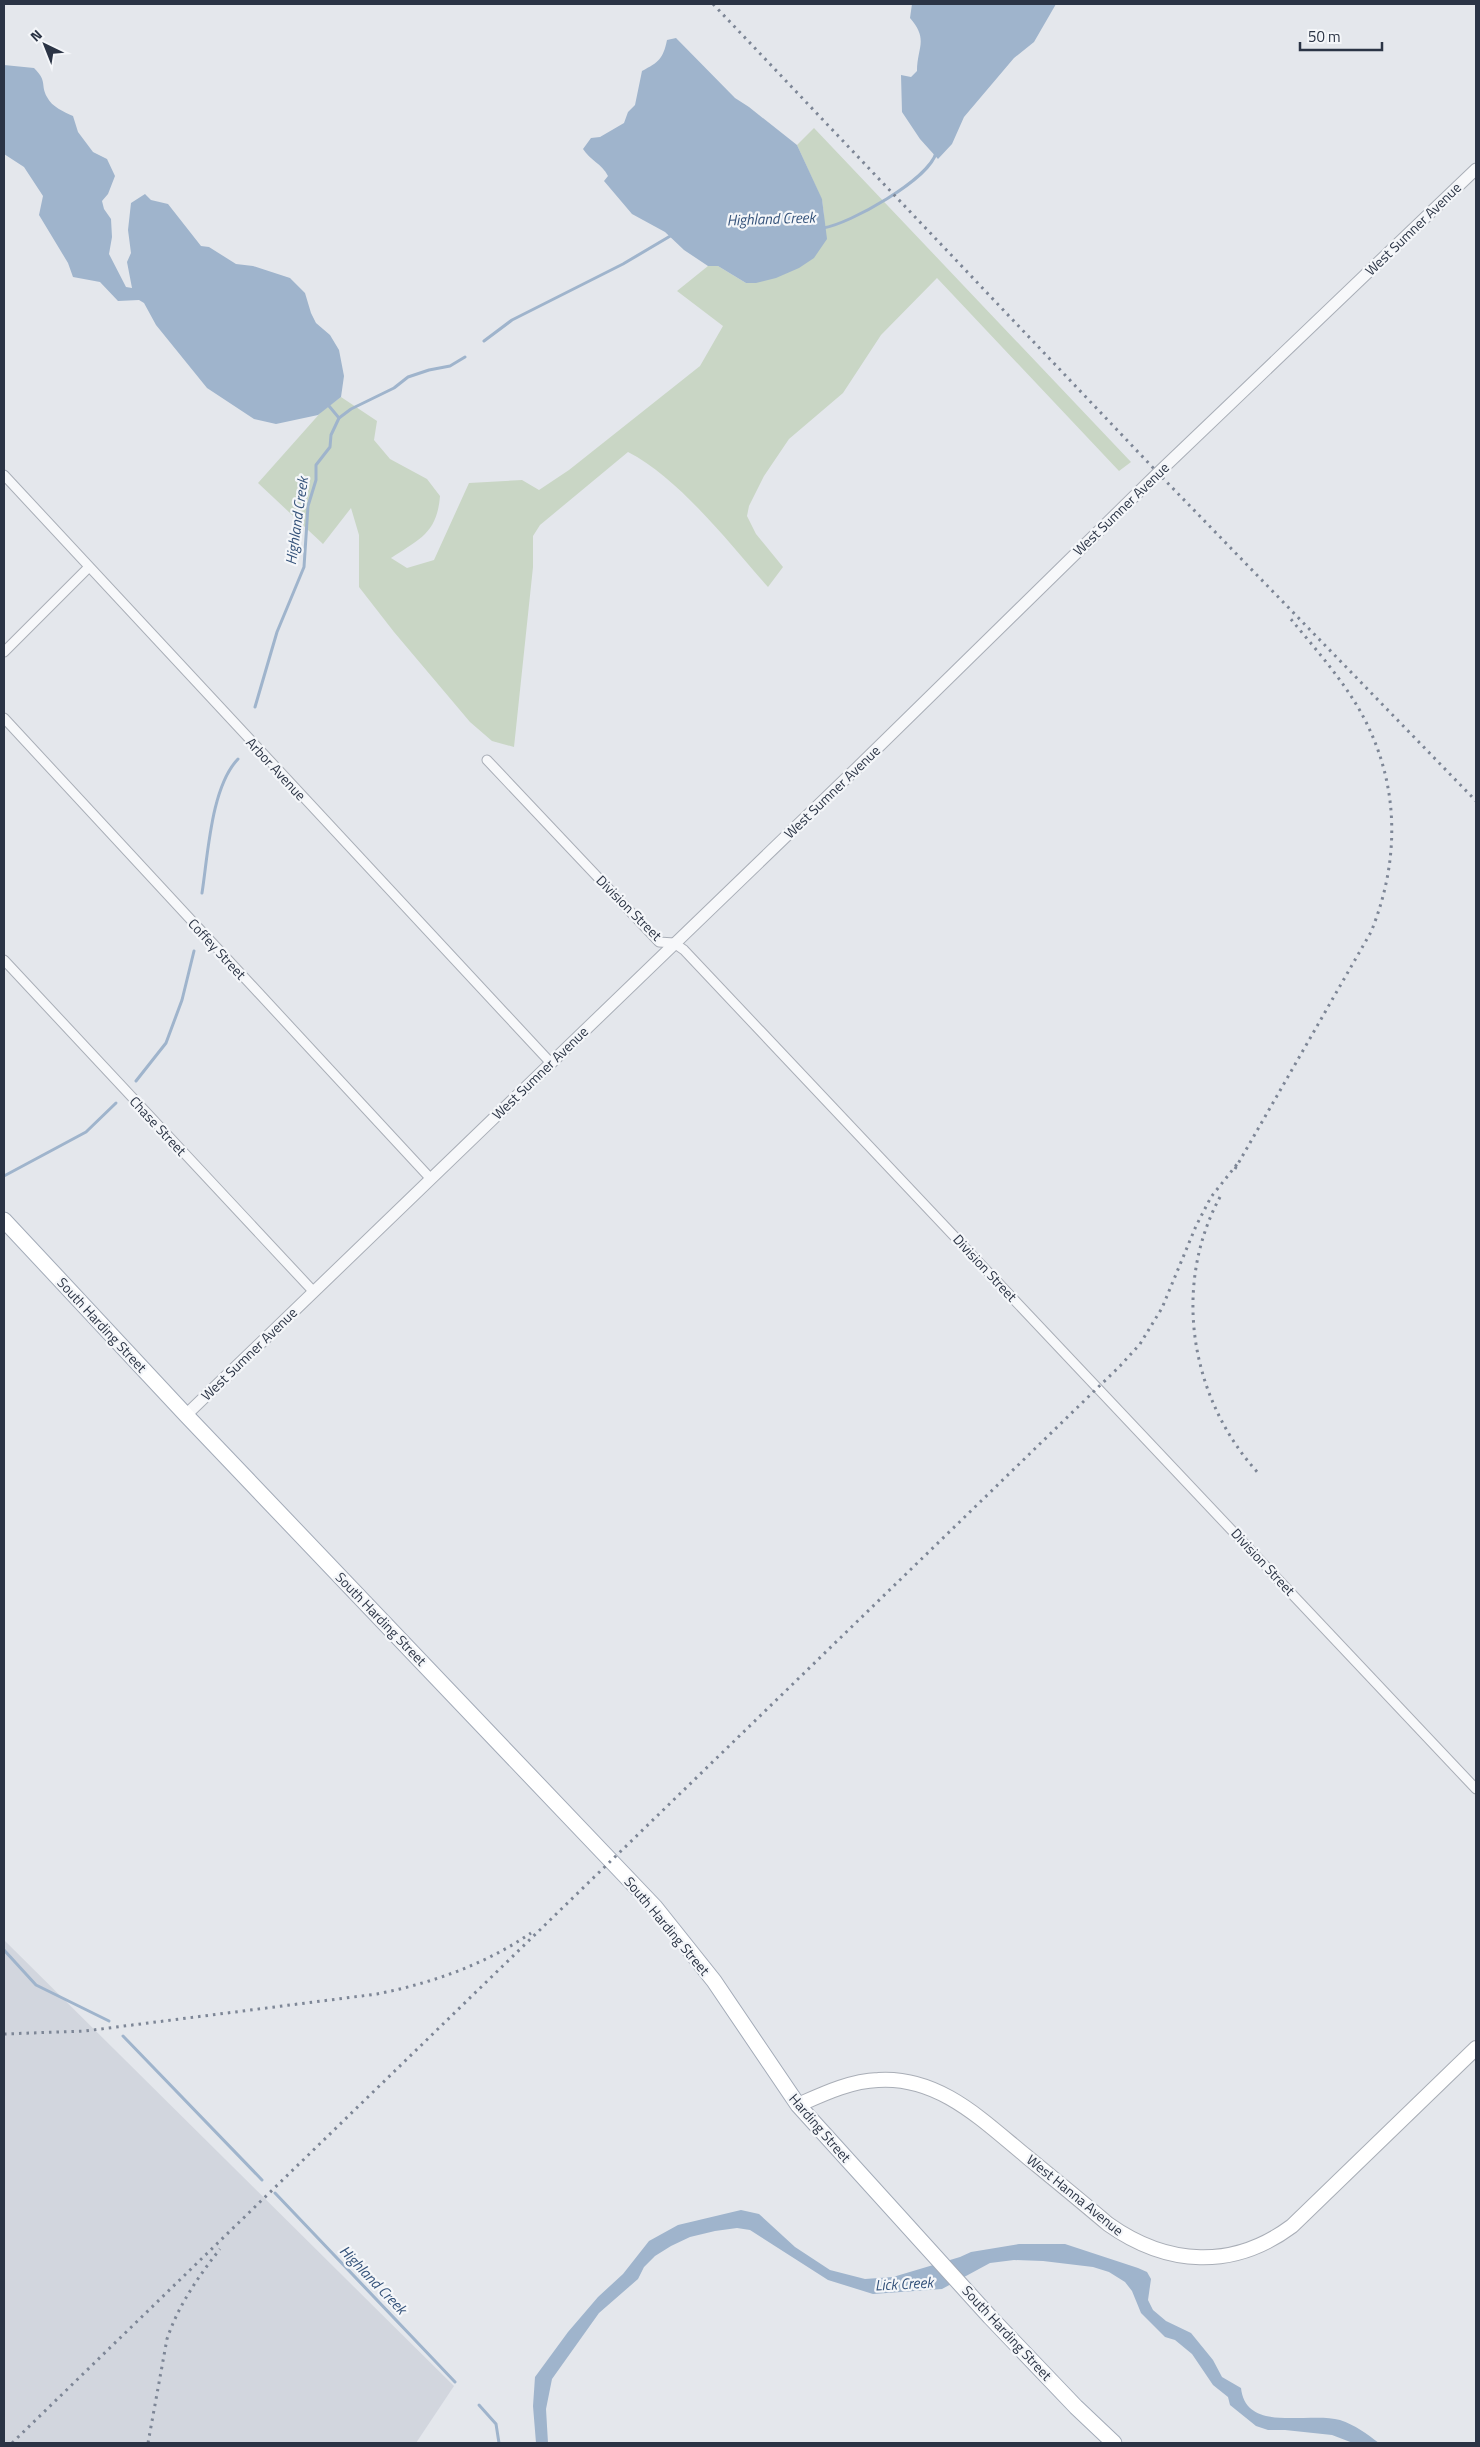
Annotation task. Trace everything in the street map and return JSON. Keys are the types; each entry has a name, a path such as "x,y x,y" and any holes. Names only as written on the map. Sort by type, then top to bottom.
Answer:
{"main road":[{"name":"South Harding Street","path":"4,1220 186,1415 654,1907 714,1981 745,2029"},
{"name":"Harding Street","path":"745,2029 798,2105 902,2221"},
{"name":"West Hanna Avenue","path":"798,2105 846,2086 877,2080 902,2081 938,2091 973,2112 1127,2237 1164,2252 1190,2257 1214,2257 1235,2254 1258,2246 1292,2226 1476,2048"},
{"name":"South Harding Street","path":"902,2221 990,2317 1114,2443"}],"street":[{"name":"West Sumner Avenue","path":"186,1415 867,758 1158,473 1476,168"},
{"name":"Arbor Avenue","path":"4,475 88,568 550,1062"},
{"path":"4,652 88,568"},
{"name":"Coffey Street","path":"4,718 431,1179"},
{"name":"Division Street","path":"487,760 659,942 674,943 684,950 1476,1789"},
{"name":"Chase Street","path":"4,960 313,1291"}],"shaded area":[{"path":"4,1940 454,2386 416,2443 4,2443"}],"green space":[{"path":"814,128 1131,462 1119,471 937,278 881,335 843,393 789,439 764,476 749,506 747,516 756,534 783,567 768,587 685,495 666,478 628,452 540,525 533,536 533,567 514,747 492,741 470,722 394,632 359,587 359,535 351,508 323,544 258,483 322,411 341,397 377,421 374,440 390,459 427,479 440,496 438,509 431,527 418,540 391,558 407,568 434,560 469,483 522,480 539,490 569,470 700,366 723,326 677,291 708,266 718,266 746,283 824,215 822,200 797,145"}],"water":[{"path":"912,4 1056,4 1034,42 1014,58 964,117 952,144 938,159 920,139 902,112 901,75 911,77 917,71 921,44 919,32 910,18"},
{"path":"676,38 735,98 797,145 822,199 827,239 814,258 799,268 776,278 756,283 746,283 718,266 708,266 684,250 665,232 632,214 604,181 608,176 605,172 583,149 591,138 600,137 624,123 628,112 635,105 642,71 653,65 662,56 667,40"},
{"path":"4,65 34,68 41,77 49,101 58,109 73,116 78,132 93,152 107,159 115,176 108,194 102,201 104,209 111,219 112,237 109,254 126,287 132,288 127,262 131,253 128,230 131,203 145,194 151,200 168,204 201,246 209,247 236,264 253,266 290,278 305,293 316,323 330,335 339,350 344,376 341,397 318,415 276,424 254,419 207,388 156,325 144,303 139,300 118,301 100,282 73,277 68,263 39,215 43,196 24,167 4,154"},
{"name":"Lick Creek","path":"741,2210 759,2214 795,2247 830,2270 865,2279 893,2277 971,2252 1019,2244 1065,2244 1138,2268 1147,2272 1151,2279 1148,2300 1153,2310 1166,2321 1191,2333 1213,2360 1222,2377 1241,2388 1245,2402 1254,2411 1266,2416 1281,2418 1327,2418 1340,2420 1356,2427 1379,2443 1353,2443 1332,2435 1268,2430 1256,2426 1230,2405 1228,2397 1213,2385 1192,2354 1175,2340 1165,2337 1141,2313 1132,2291 1125,2282 1109,2272 1093,2267 1043,2261 1014,2260 990,2263 942,2289 873,2294 828,2280 750,2230 737,2228 690,2237 671,2246 655,2256 644,2267 638,2279 599,2313 552,2379 546,2409 548,2443 536,2443 533,2406 535,2377 568,2332 598,2297 623,2274 649,2241 678,2225"}],"waterway":[{"name":"Highland Creek","path":"823,228 851,218 887,199 919,175 930,164 936,153"},
{"name":"Highland Creek","path":"484,341 512,320 623,264 672,235"},
{"name":"Highland Creek","path":"255,707 277,632 304,567 308,506 316,480 316,465 330,447 331,435 339,418 351,409 394,388 408,377 450,366 465,357"},
{"path":"329,406 339,418"},
{"name":"Highland Creek","path":"202,893 216,804 229,771 238,759"},
{"name":"Highland Creek","path":"136,1081 166,1043 182,1000 194,951"},
{"name":"Highland Creek","path":"4,1176 86,1132 116,1103"},
{"name":"Highland Creek","path":"4,1950 36,1985 109,2021"},
{"name":"Highland Creek","path":"123,2036 262,2180"},
{"name":"Highland Creek","path":"275,2193 455,2382"},
{"name":"Highland Creek","path":"479,2405 496,2424 499,2443"}],"railway":[{"path":"713,4 1158,473 1476,801"},
{"path":"1235,1169 1371,932 1387,880 1391,853 1390,800 1385,774 1366,722 1350,694 1290,618"},
{"path":"12,2443 1120,1366 1140,1344 1162,1308 1196,1226 1211,1197 1238,1163"},
{"path":"1220,1197 1205,1232 1196,1268 1193,1305 1196,1342 1204,1379 1218,1413 1236,1446 1260,1475"},
{"path":"4,2034 85,2031 377,1994 418,1984 457,1971 495,1954 531,1933"},
{"path":"148,2443 167,2339 189,2292 220,2249"}]}
